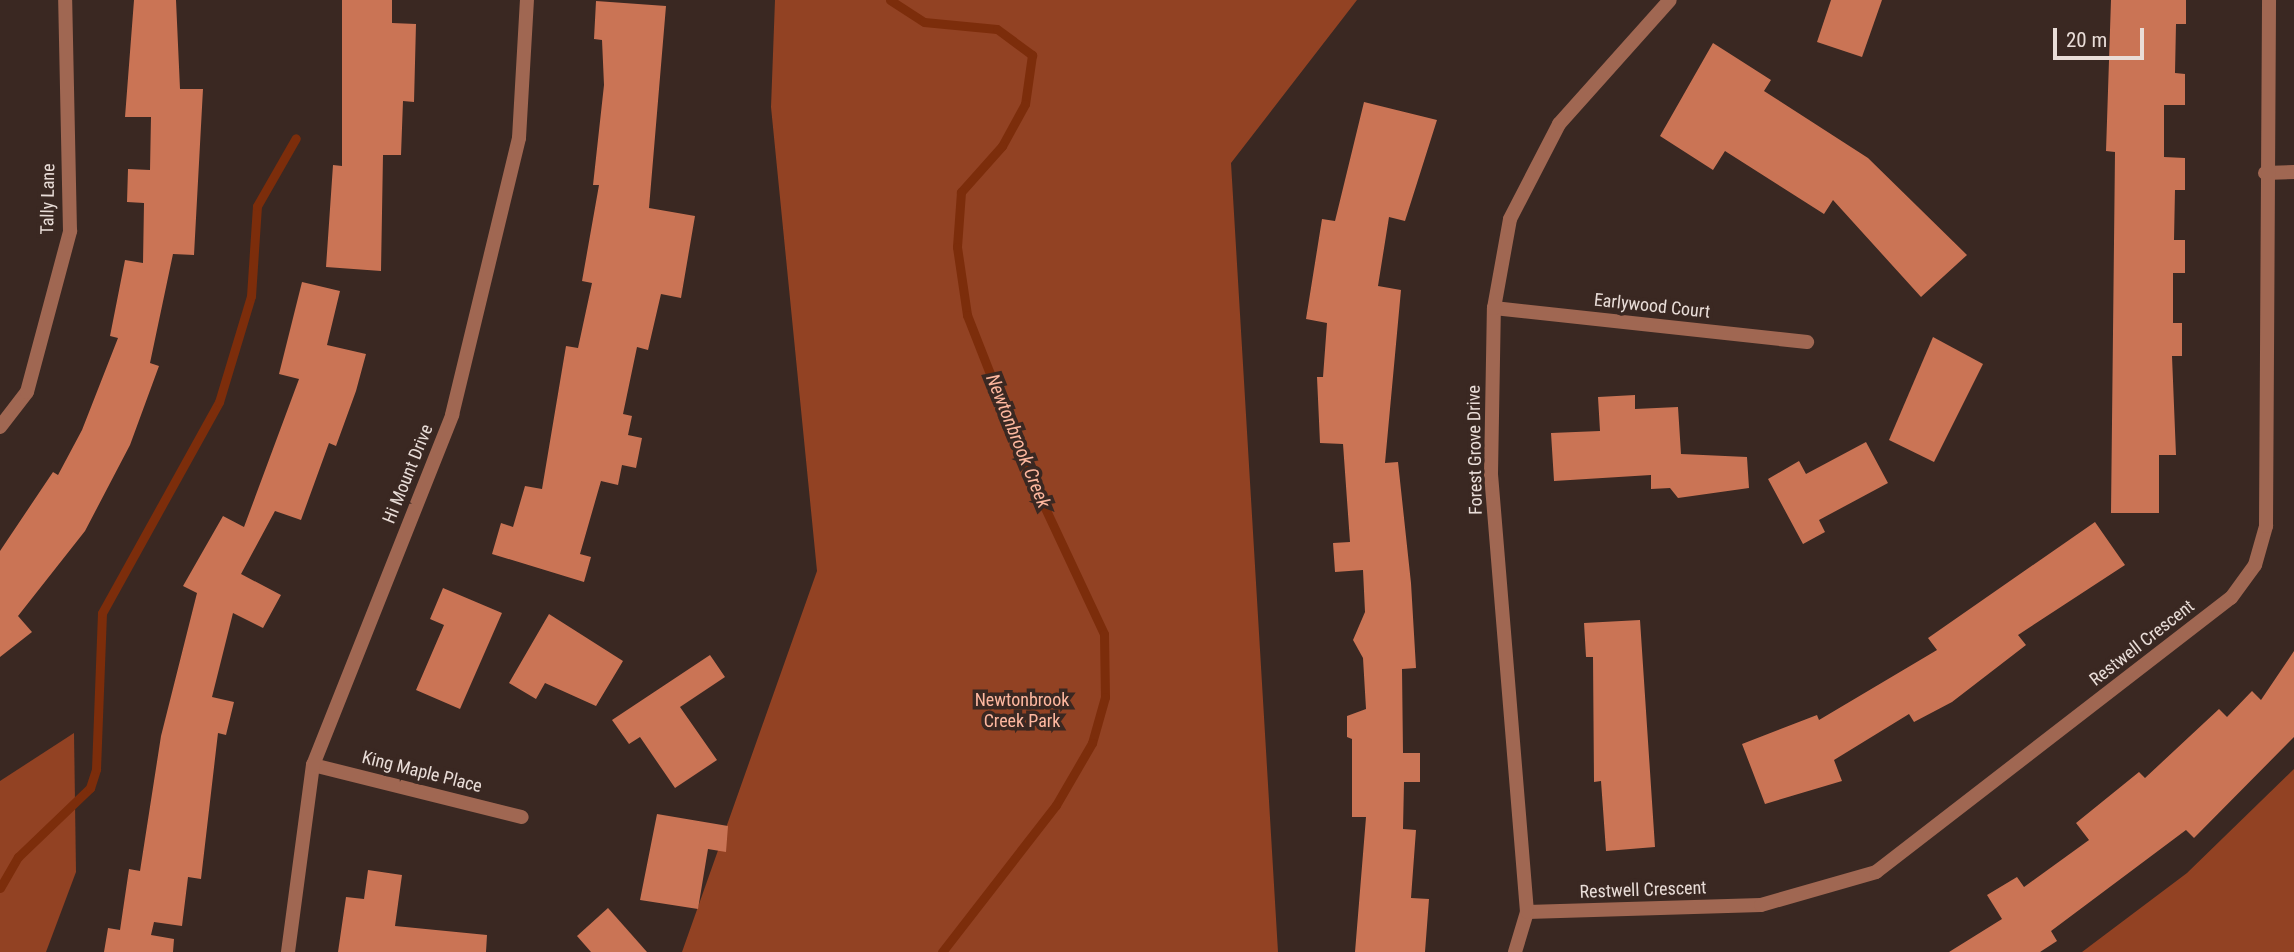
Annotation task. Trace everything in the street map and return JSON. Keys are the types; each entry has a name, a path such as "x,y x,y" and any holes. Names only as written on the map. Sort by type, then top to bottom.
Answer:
{"street":[{"name":"Tally Lane","path":"0,427 27,391 70,231 65,0"},
{"name":"Hi Mount Drive","path":"288,952 313,765 453,415 519,138 527,0"},
{"name":"Forest Grove Drive","path":"1515,952 1527,912 1491,474 1494,308 1510,219 1559,124 1670,0"},
{"name":"Restwell Crescent","path":"1527,912 1761,905 1876,872 2231,598 2255,565 2266,526 2264,173 2269,0"},
{"path":"2264,173 2294,172"},
{"name":"Earlywood Court","path":"1494,308 1807,342"},
{"name":"King Maple Place","path":"313,765 522,817"}],"green space":[{"name":"Newtonbrook Creek Park","path":"775,0 1357,0 1231,163 1278,952 682,952 817,571 771,107"},
{"path":"74,733 76,872 46,952 0,952 0,781"},
{"path":"2294,769 2294,952 2082,952 2187,873"}],"building":[{"path":"134,0 176,0 180,89 203,89 194,255 173,254 150,363 159,366 130,445 85,531 18,616 32,632 0,657 0,551 53,472 58,475 82,430 118,338 110,336 125,260 143,263 144,203 127,202 128,169 150,170 151,117 125,117"},
{"path":"342,0 392,0 392,23 416,24 414,102 403,101 401,155 383,155 381,271 326,267 333,165 342,166"},
{"path":"1831,0 1882,0 1862,57 1817,42"},
{"path":"2111,0 2186,0 2186,24 2176,24 2175,73 2185,74 2185,105 2164,105 2164,157 2185,158 2185,190 2175,190 2174,240 2185,240 2185,273 2173,273 2173,323 2182,323 2182,356 2172,356 2176,455 2159,455 2159,513 2111,513 2115,152 2106,151"},
{"path":"596,1 666,6 649,208 695,216 681,298 661,294 648,350 637,347 623,414 632,416 628,435 642,438 636,468 622,465 618,485 601,481 580,554 591,557 584,582 492,554 501,523 513,527 525,486 542,489 566,346 578,348 592,283 582,281 599,185 593,185 604,85 602,40 594,39"},
{"path":"1713,43 1771,80 1764,91 1868,158 1967,255 1921,297 1833,200 1824,214 1725,151 1713,170 1660,136"},
{"path":"1364,102 1437,120 1405,221 1389,217 1378,286 1401,290 1385,463 1398,462 1411,583 1416,668 1402,669 1403,753 1420,753 1420,782 1404,782 1403,829 1416,830 1411,898 1429,899 1425,952 1355,952 1366,817 1352,817 1352,739 1347,737 1347,716 1366,709 1363,658 1353,640 1365,612 1363,570 1335,572 1333,543 1350,542 1343,444 1320,443 1317,377 1323,377 1327,323 1306,319 1322,219 1335,221"},
{"path":"302,282 340,291 327,345 366,354 356,391 336,446 329,443 301,520 275,511 241,574 281,595 263,628 233,613 212,697 234,702 226,735 218,733 201,879 188,877 182,926 154,922 151,935 174,939 173,952 104,952 108,928 120,930 129,869 140,871 161,736 197,593 183,586 223,516 244,527 299,379 279,374"},
{"path":"1933,337 1983,364 1934,462 1889,440"},
{"path":"1635,395 1635,409 1678,407 1681,454 1747,457 1749,488 1678,498 1670,488 1651,489 1651,475 1554,481 1551,433 1600,431 1598,397"},
{"path":"1866,442 1888,483 1819,520 1825,532 1803,544 1768,479 1799,461 1806,474"},
{"path":"2095,522 2125,565 2018,635 2026,645 1952,702 1914,722 1909,714 1834,760 1842,781 1765,804 1742,744 1817,715 1819,720 1937,650 1928,638"},
{"path":"443,588 502,613 460,709 416,690 444,625 430,619"},
{"path":"549,614 623,661 596,706 545,683 536,699 509,683"},
{"path":"1640,620 1655,847 1606,851 1601,781 1594,782 1593,657 1586,657 1584,623"},
{"path":"2294,651 2294,737 2194,838 2186,830 2051,931 2057,941 2040,952 1949,952 2002,919 1987,895 2017,877 2024,887 2089,840 2076,823 2139,772 2145,778 2219,709 2227,717 2252,691 2261,700"},
{"path":"710,655 725,677 680,707 717,760 675,788 640,737 629,744 612,720"},
{"path":"657,814 728,826 726,852 708,849 698,909 640,900"},
{"path":"368,870 402,875 395,926 487,935 486,952 338,952 346,897 364,899"},
{"path":"608,908 647,952 591,952 577,936"}],"waterway":[{"name":"Newtonbrook Creek","path":"890,0 924,22 997,29 1032,55 1025,104 1002,146 961,192 957,247 967,315 1031,478 1104,634 1105,697 1092,743 1056,805 942,952"},
{"path":"0,888 18,857 90,788 96,769 102,613 219,402 251,296 257,206 296,138"}]}
